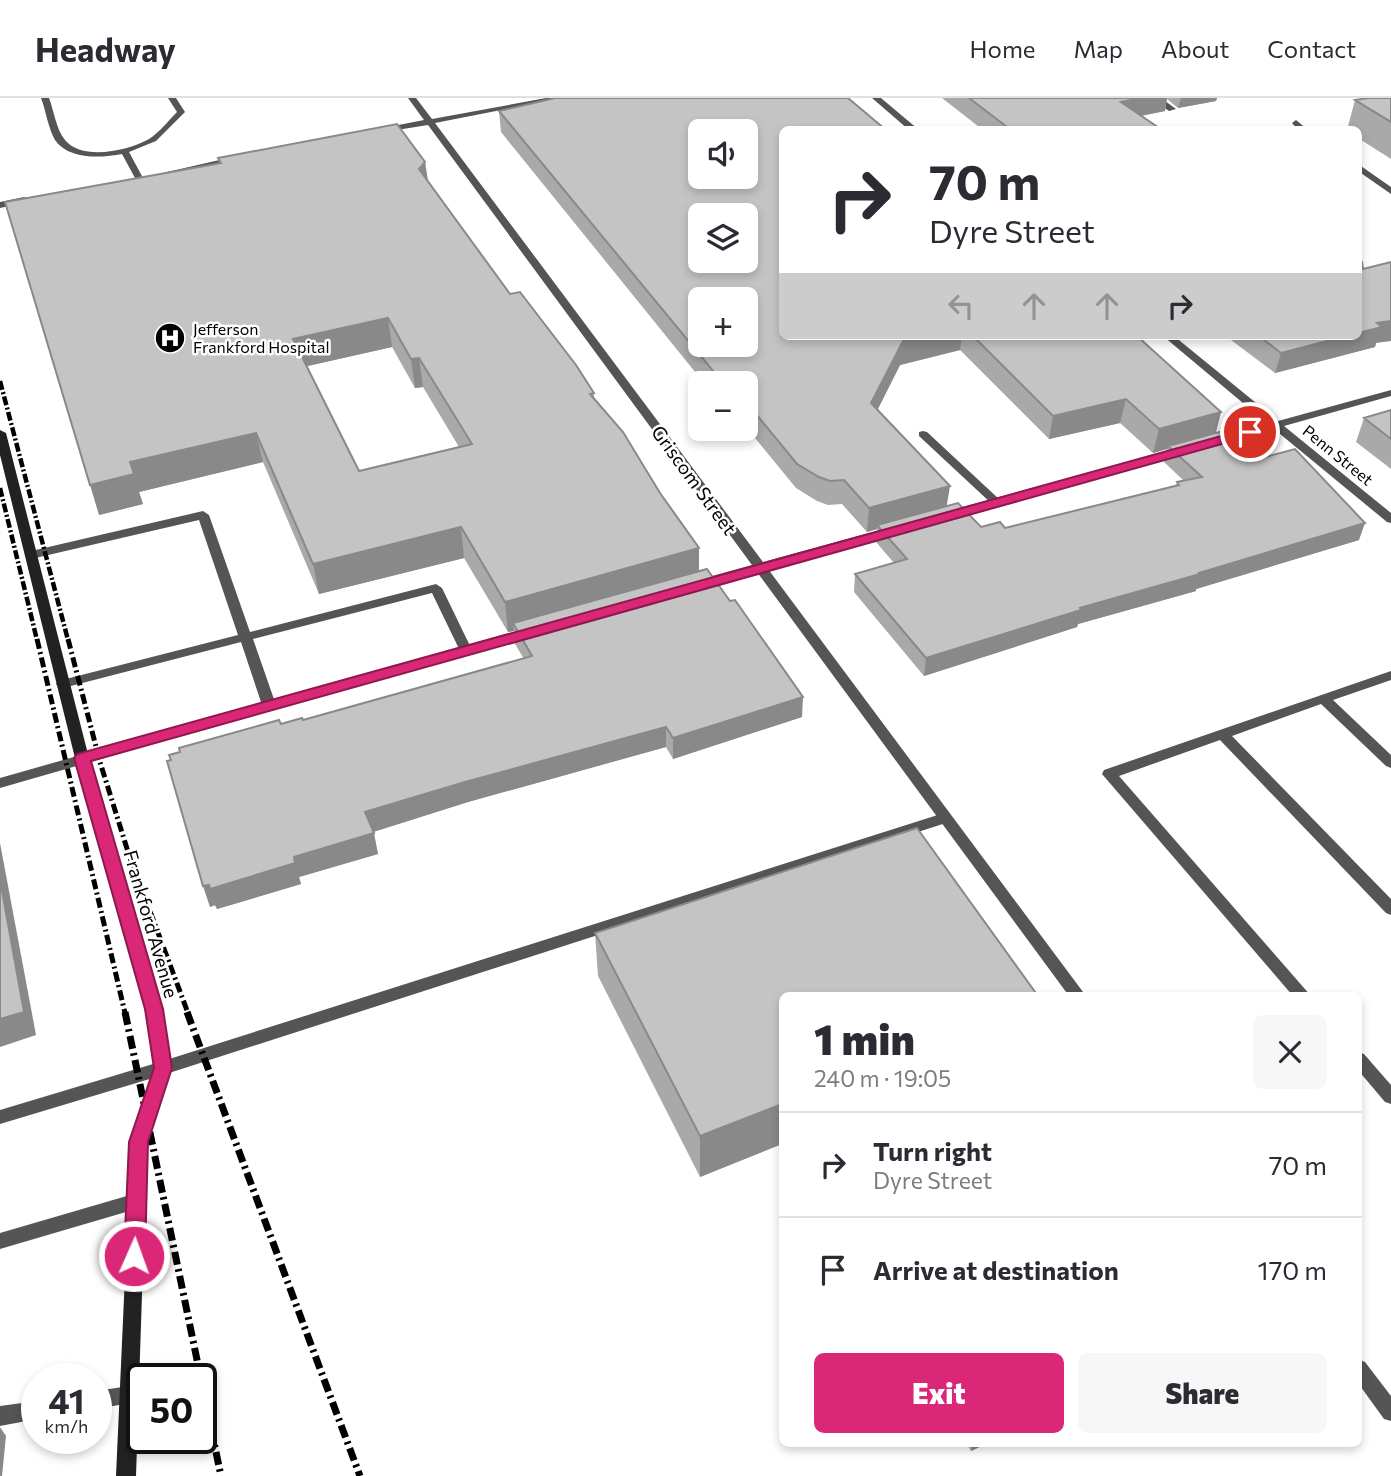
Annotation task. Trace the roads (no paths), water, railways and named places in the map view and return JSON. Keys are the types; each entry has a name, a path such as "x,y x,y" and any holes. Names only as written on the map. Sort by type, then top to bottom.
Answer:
{"main road":[{"name":"Frankford Avenue","path":"0,433 82,758 154,1009 163,1068 139,1142 130,1363"},
{"name":"Frankford Avenue","path":"126,1476 127,1454"}],"street":[{"path":"46,98 61,140 68,147 97,153 125,152 152,141 181,112 172,98"},
{"name":"Griscom Street","path":"412,98 1075,992"},
{"path":"377,132 559,98"},
{"path":"876,98 910,126"},
{"path":"1155,98 1172,109"},
{"path":"1296,123 1299,126"},
{"path":"125,152 139,178"},
{"path":"165,173 245,158"},
{"path":"1362,170 1391,191"},
{"path":"126,180 152,176"},
{"path":"0,205 38,197"},
{"name":"Penn Street","path":"1173,340 1391,519"},
{"path":"1209,443 1391,393"},
{"path":"923,434 996,502"},
{"path":"930,520 1195,447"},
{"path":"31,555 203,515 270,705"},
{"path":"691,586 903,527"},
{"path":"63,684 436,588 466,650"},
{"path":"0,783 545,627"},
{"path":"1300,992 1109,774 1391,675"},
{"path":"1323,698 1391,764"},
{"path":"1222,734 1391,909"},
{"path":"0,1117 163,1068 944,818"},
{"path":"1362,1064 1391,1097"},
{"path":"0,1241 137,1201"},
{"path":"1362,1373 1391,1412"},
{"path":"0,1416 21,1413"}],"railway":[{"path":"0,381 68,640"},
{"path":"0,488 37,640"},
{"path":"37,639 125,1013"},
{"path":"68,639 100,762 129,855 188,1013"},
{"path":"125,1012 198,1363"},
{"path":"187,1012 360,1476"},
{"path":"216,1454 221,1476"}],"place":[{"name":"Jefferson Frankford Hospital","path":"170,338"}]}
